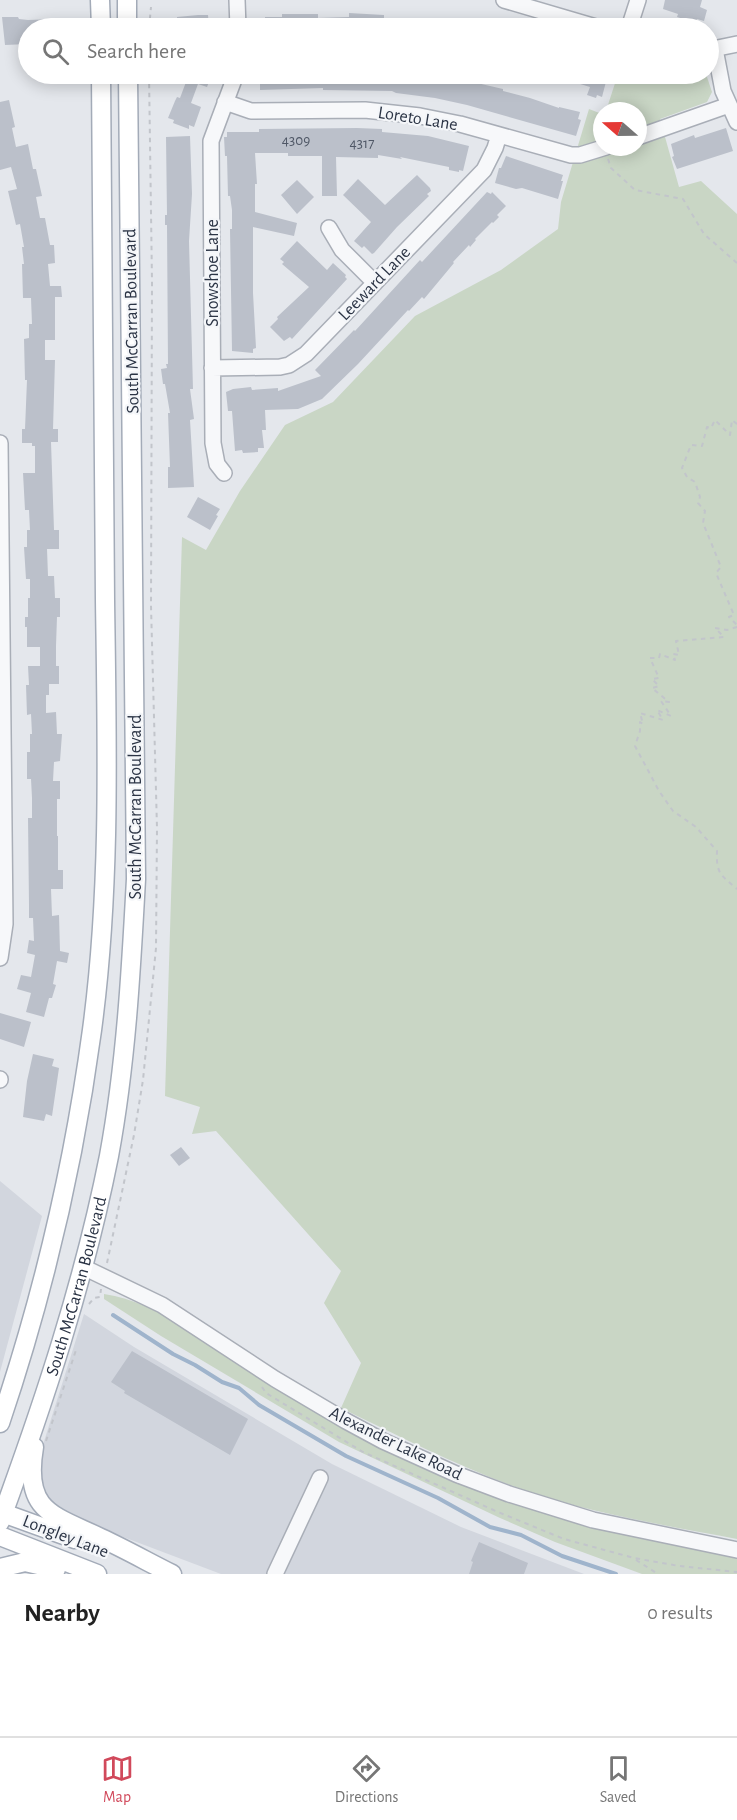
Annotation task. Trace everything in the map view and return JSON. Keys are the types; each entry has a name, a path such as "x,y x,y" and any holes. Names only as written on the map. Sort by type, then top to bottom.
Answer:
{"main road":[{"path":"100,0 100,18"},
{"path":"127,0 128,18"},
{"name":"South McCarran Boulevard","path":"0,1423 6,1385 32,1322 78,1124 92,1031 103,928 107,781 101,84"},
{"name":"South McCarran Boulevard","path":"1,1515 40,1411 84,1267 107,1164 121,1079 129,999 136,879 128,84"},
{"path":"0,1409 6,1385"},
{"path":"40,1411 33,1451 32,1478 36,1496 46,1510 61,1521 101,1538 171,1574"},
{"name":"Longley Lane","path":"1,1515 166,1574"},
{"name":"Longley Lane","path":"0,1536 97,1574"},
{"path":"0,1568 25,1562 36,1563 71,1574"}],"street":[{"path":"237,0 238,18"},
{"path":"504,0 565,18"},
{"path":"632,18 638,0"},
{"path":"719,48 737,44"},
{"path":"719,76 737,122"},
{"name":"Snowshoe Lane","path":"224,473 217,464 214,454 211,141 232,84"},
{"name":"Loreto Lane","path":"225,102 251,111 365,110 411,115 441,120 571,155 593,153"},
{"path":"647,134 729,105"},
{"name":"Leeward Lane","path":"212,368 269,368 290,365 306,354 484,170 499,135"},
{"path":"329,228 342,250 375,283"},
{"path":"0,443 2,832 5,924 0,958"},
{"name":"Alexander Lake Road","path":"84,1267 162,1305 346,1422 456,1474 520,1498 593,1520 737,1550"},
{"path":"275,1574 320,1478"}],"path":[{"path":"149,18 151,7"},
{"path":"608,156 611,168 635,190 683,199 704,234 737,263"},
{"path":"737,424 732,420 730,435 715,420 711,428 707,427 702,446 691,446 682,468 687,477 695,482 700,497 698,503 705,511 703,523 721,567 716,573 734,615 729,617 737,626 727,630 716,628 724,637 676,641 679,655 673,654 675,660 660,654 659,658 650,658 659,678 652,679 659,686 652,688 669,702 661,701 671,716 657,710 663,720 640,713 643,724 640,722 640,731 635,746 673,811 696,827 717,852 716,865 719,874 737,889"},
{"path":"634,1558 658,1574"}],"shaded area":[{"path":"0,1181 42,1216 0,1372"},
{"path":"84,1314 134,1347 332,1464 461,1527 584,1574 221,1574 73,1518 57,1509 45,1494 39,1478 41,1451"}],"green space":[{"path":"615,84 709,84 712,92 707,102 660,119 679,187 701,181 737,214 737,1539 602,1512 524,1490 454,1462 341,1408 361,1363 324,1303 341,1271 216,1131 192,1134 200,1107 165,1096 182,537 206,550 240,491 285,425 333,402 415,316 501,270 558,229 561,202 589,109 593,111 593,156 647,156 647,102 609,102"},
{"path":"104,1294 125,1299 165,1315 303,1405 408,1460 485,1493 537,1511 611,1530 737,1556 737,1574 642,1574 555,1542 500,1518 339,1442 161,1336 104,1299"}],"building":[{"path":"665,0 702,0 700,7 707,10 705,18 680,18 677,17 678,14 663,9"},
{"path":"349,13 384,15 384,18 318,18 349,17"},
{"path":"282,14 318,14 318,18 265,18 282,17"},
{"path":"208,15 208,18 177,18"},
{"path":"2,17 18,17 18,44 5,45"},
{"path":"185,84 198,84 191,103 201,107 194,127 189,125 189,129 173,123 174,120 168,118 177,97 180,98"},
{"path":"260,84 481,84 559,108 580,112 578,119 581,120 576,136 467,105 392,91 323,90 323,88 260,90"},
{"path":"580,84 605,84 602,97 587,95 590,87"},
{"path":"9,100 15,127 12,128 16,147 28,144 42,196 36,197 40,218 45,218 50,245 54,245 55,263 48,264 50,286 61,286 62,297 55,297 55,340 45,340 45,360 55,360 53,429 58,429 58,442 51,442 54,530 59,530 59,549 47,549 48,576 54,576 55,598 60,598 56,646 59,684 49,684 49,695 46,695 46,713 56,712 57,734 62,734 60,761 54,762 53,781 60,781 60,799 57,799 57,836 58,870 63,870 63,889 51,889 52,916 59,915 60,951 69,953 67,963 57,961 53,984 56,985 52,998 49,998 44,1017 26,1012 31,993 17,989 21,975 31,977 35,955 27,953 29,940 34,941 33,918 29,918 28,818 32,818 32,798 31,779 27,779 27,752 30,752 30,734 32,734 31,714 27,715 26,685 29,685 28,666 40,666 40,647 27,647 27,627 25,627 25,617 28,617 28,598 30,598 30,579 26,579 24,547 27,547 27,530 30,530 29,510 25,510 23,473 35,473 35,446 32,446 32,443 22,443 22,429 25,429 27,380 25,380 24,339 29,338 29,324 32,324 31,298 23,298 22,247 24,247 20,224 16,225 8,191 17,189 11,167 0,170 0,102"},
{"path":"726,128 733,151 677,169 672,157 674,156 671,144 694,135 695,138"},
{"path":"259,129 382,129 382,132 428,136 469,146 463,171 449,170 449,167 400,157 402,159 378,155 378,158 336,157 337,196 322,196 322,156 255,153 257,184 255,184 255,212 297,223 294,236 253,227 256,348 253,349 253,353 232,351 230,229 232,229 232,210 230,196 228,196 224,137 227,137 227,132 259,132"},
{"path":"190,136 192,194 189,241 193,389 190,389 194,419 190,420 194,487 168,488 168,467 170,467 168,413 170,413 161,369 167,368 166,364 168,364 166,137"},
{"path":"506,156 563,175 558,199 522,188 516,189 495,183 499,168"},
{"path":"417,175 430,188 431,191 427,194 429,196 374,253 372,254 364,246 362,248 354,241 371,222 343,195 358,179 385,205"},
{"path":"297,180 314,197 297,214 281,195"},
{"path":"487,192 491,194 492,192 506,206 497,215 499,217 453,262 424,299 422,297 408,310 322,399 298,409 265,410 266,430 262,430 264,448 258,448 258,452 235,451 232,411 228,411 226,392 251,387 252,390 278,388 278,391 321,376 315,370 355,331 420,260 422,262"},
{"path":"297,241 327,270 333,263 346,275 347,279 292,339 290,337 284,341 270,327 278,319 277,317 309,287 282,264 284,262 280,259"},
{"path":"198,497 220,509 210,530 187,517"},
{"path":"0,1013 31,1022 24,1047 0,1039"},
{"path":"33,1054 54,1059 52,1066 59,1068 52,1116 46,1114 44,1121 23,1117"},
{"path":"181,1147 190,1158 179,1166 170,1155"},
{"path":"132,1351 248,1419 230,1455 124,1393 125,1391 111,1382"},
{"path":"479,1542 528,1563 524,1574 469,1574 473,1562 471,1561"}],"waterway":[{"path":"113,1315 173,1354 222,1382 239,1388 259,1405 346,1456 438,1498 490,1527 521,1535 562,1556 616,1574"}]}
